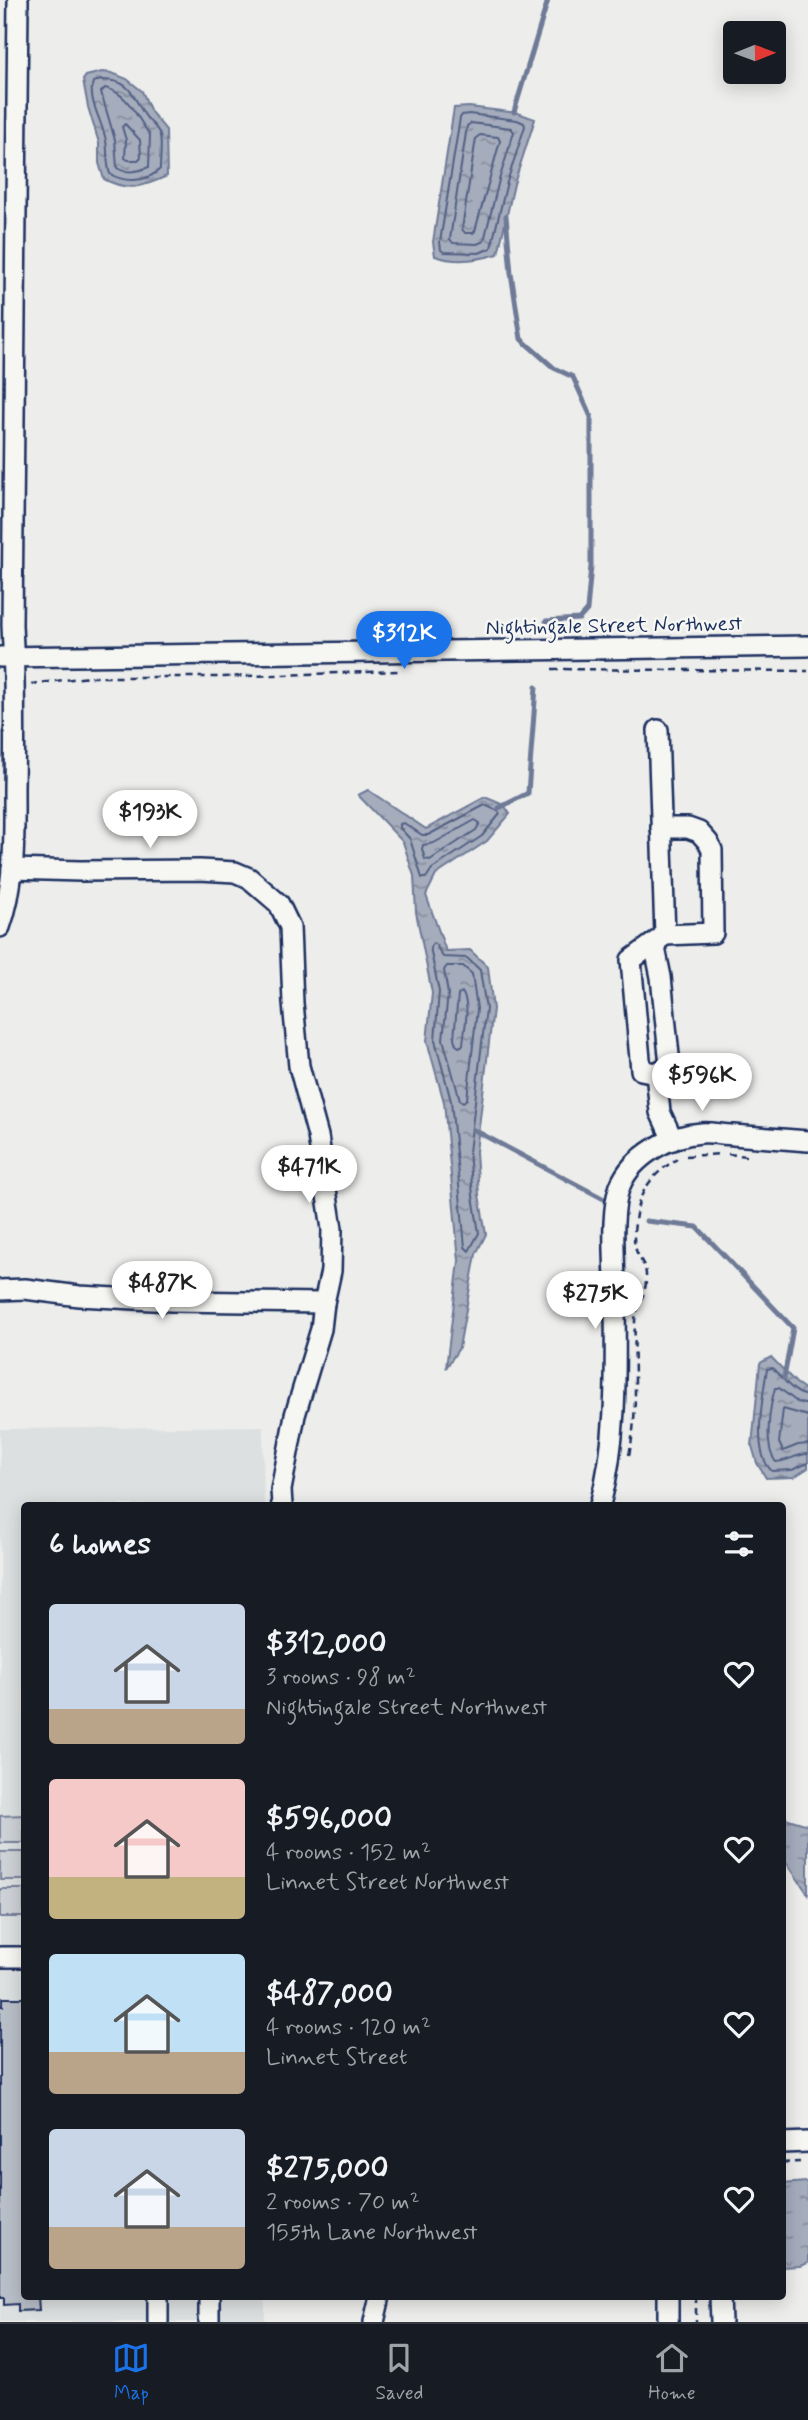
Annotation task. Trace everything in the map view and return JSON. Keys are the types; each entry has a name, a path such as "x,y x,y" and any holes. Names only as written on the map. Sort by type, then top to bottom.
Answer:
{"street":[{"path":"0,927 7,907 12,869 16,695 7,657 12,611 18,0"},
{"name":"Nightingale Street Northwest","path":"7,657 808,646"},
{"path":"658,730 661,828 660,939 661,977 670,1065 656,1073 641,1070 631,960 660,939 713,933 712,850 699,832 688,828 661,828"},
{"path":"12,869 235,872 249,878 279,904 290,928 299,1066 318,1136 332,1229 331,1271 321,1329 295,1415 281,1490 282,1502"},
{"path":"656,1073 660,1112 673,1140"},
{"path":"601,1502 608,1475 614,1428 614,1221 620,1186 637,1162 654,1148 701,1133 808,1141"},
{"path":"0,1290 26,1289 79,1296 171,1301 324,1303"},
{"path":"0,1957 21,1957"},
{"path":"786,2143 808,2142"},
{"path":"158,2300 158,2322"},
{"path":"209,2300 209,2322"},
{"path":"374,2322 379,2300"},
{"path":"668,2300 668,2322"},
{"path":"720,2300 721,2322"}],"path":[{"path":"545,669 808,671"},
{"path":"37,683 89,677 219,677 401,671"},
{"path":"627,1466 635,1409 635,1316 646,1293 647,1278 646,1267 636,1250 634,1233 639,1199 648,1182 661,1169 681,1157 708,1153 756,1157"},
{"path":"786,2163 808,2161"},
{"path":"696,2300 696,2322"}],"shaded area":[{"path":"263,1426 264,1502 21,1502 21,2300 265,2300 265,2322 0,2322 0,1429"},
{"path":"21,1815 21,1843 0,1843 0,1816"},
{"path":"0,1852 21,1852 21,1880 0,1880"},
{"path":"0,1889 21,1889 21,1917 0,1917"}],"water":[{"path":"102,72 127,79 142,91 151,112 166,130 167,176 150,183 128,187 104,179 99,163 99,143 83,80 86,76"},
{"path":"469,107 518,113 535,119 514,184 498,254 458,260 435,256 433,242 454,108"},
{"path":"368,790 426,829 485,797 504,805 510,814 487,841 436,875 426,895 446,951 470,950 488,967 493,1009 476,1152 479,1195 486,1234 476,1254 459,1348 446,1368 459,1261 444,1102 427,1041 432,993 416,912 414,876 403,842 358,795"},
{"path":"771,1357 796,1383 808,1391 808,1468 794,1477 766,1478 757,1463 752,1446 760,1363"},
{"path":"786,1818 808,1825 808,1894 786,1862"},
{"path":"808,2183 808,2263 800,2266 786,2267 786,2184"}],"building":[{"path":"3,1998 21,1998 21,2300 38,2300 39,2310 18,2311 18,2304 4,2305 4,2298 0,2298 0,2006 3,2006"}],"waterway":[{"path":"514,112 548,0"},
{"path":"506,216 521,339 554,368 573,377 591,417 591,566 587,610 579,619 546,621"},
{"path":"499,808 528,793 536,687"},
{"path":"474,1130 604,1199"},
{"path":"646,1221 697,1227 793,1328 784,1378"}]}
